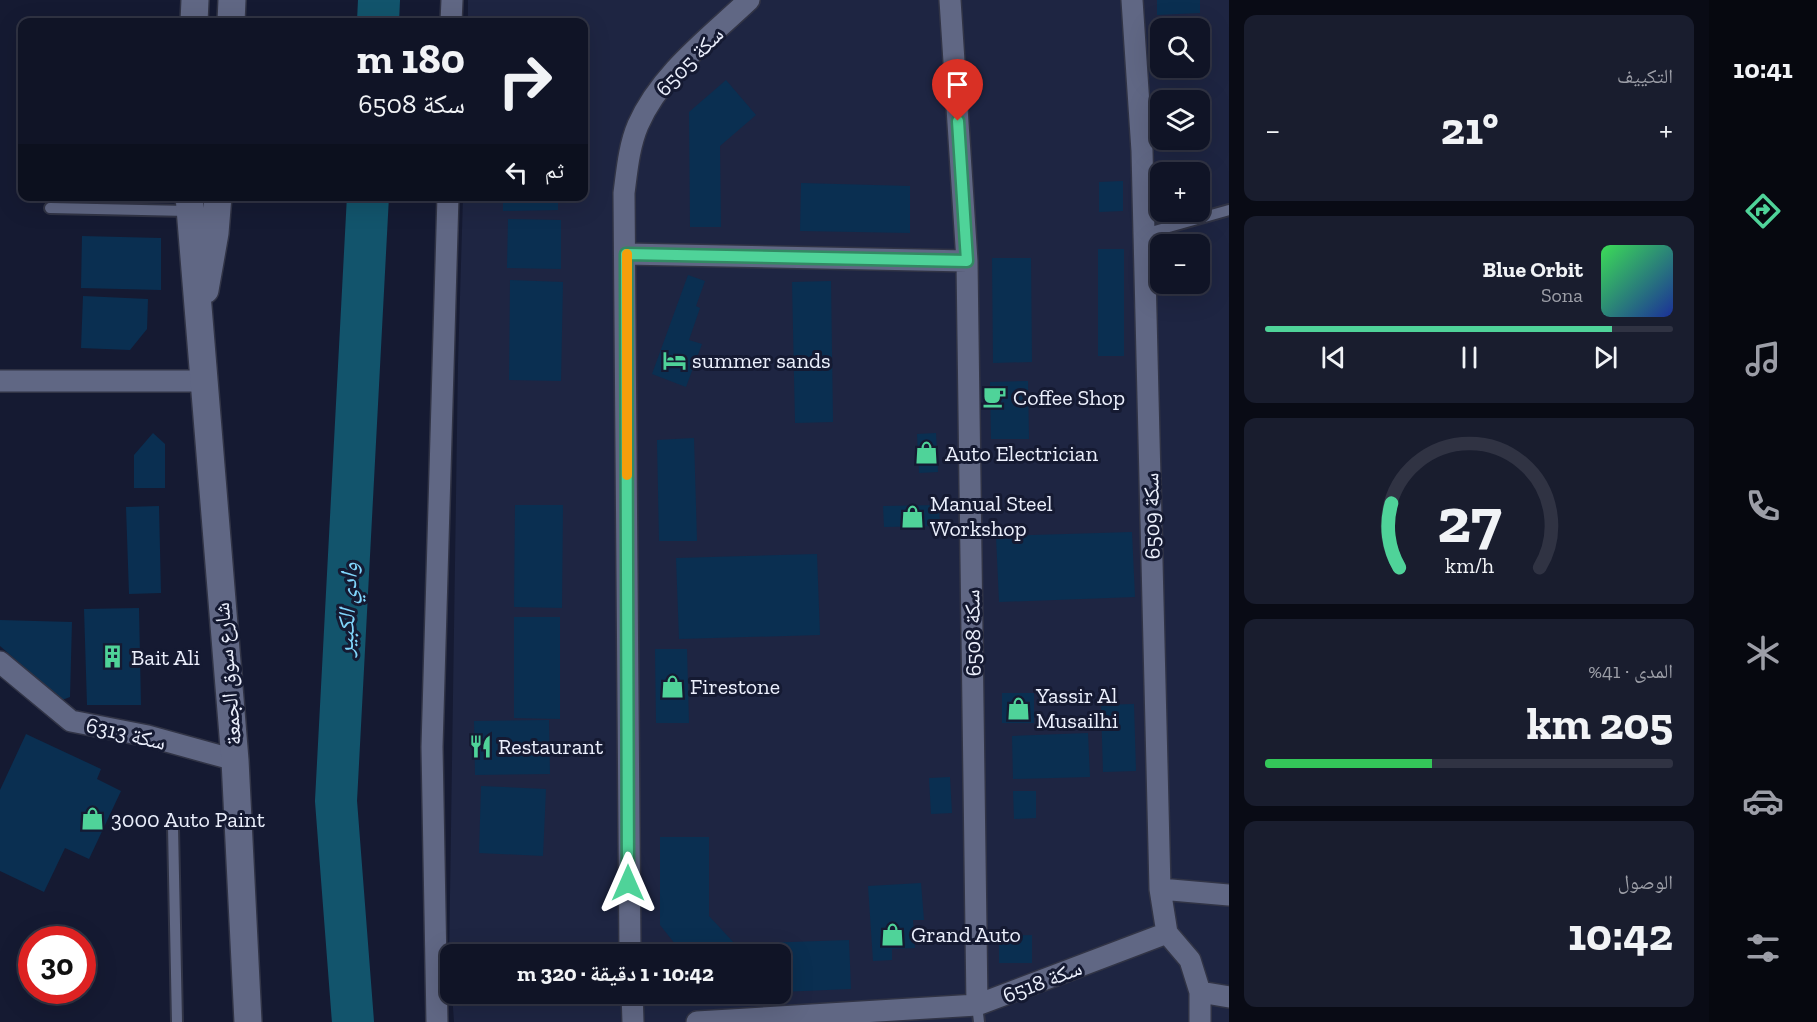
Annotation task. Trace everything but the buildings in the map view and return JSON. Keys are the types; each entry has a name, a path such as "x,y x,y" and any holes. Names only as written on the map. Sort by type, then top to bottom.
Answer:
{"street":[{"path":"194,18 195,0"},
{"path":"231,18 232,0"},
{"path":"451,18 452,0"},
{"name":"سكة 6505","path":"630,944 624,193 628,158 638,124 655,94 678,67 749,0"},
{"name":"سكة 6508","path":"950,0 967,261 978,1014"},
{"name":"سكة 6509","path":"1132,0 1144,234 1160,889 1167,933"},
{"name":"شارع سوق الجمعة","path":"198,327 215,233 218,201"},
{"path":"437,1022 432,747 448,201"},
{"name":"شارع سوق الجمعة","path":"188,204 235,760 248,1022"},
{"path":"626,254 967,261"},
{"path":"0,381 202,381"},
{"name":"سكة 6313","path":"0,662 71,721 148,736 235,760"},
{"path":"1160,889 1229,895"},
{"path":"1167,933 1190,960 1200,992 1200,1022"},
{"name":"سكة 6518","path":"697,1022 978,1014 1167,933"},
{"path":"1200,992 1229,997"},
{"path":"632,1004 633,1022"}],"lane":[{"path":"50,208 188,204"},
{"path":"1144,234 1229,210"},
{"path":"173,827 177,1022"}],"shaded area":[{"path":"468,0 1229,0 1229,1022 454,1022 453,1004 791,1004 791,944 449,944 458,363 463,201 588,201 588,18 468,18"}],"waterway":[{"name":"وادي الكبير","path":"378,18 379,0"},
{"name":"وادي الكبير","path":"353,1022 336,801 368,201"}],"slow traffic":[{"path":"627,254 627,475"}],"place":[{"name":"summer sands","path":"674,360"},
{"name":"Coffee Shop","path":"995,397"},
{"name":"Auto Electrician","path":"927,453"},
{"name":"Manual Steel Workshop","path":"912,516"},
{"name":"Bait Ali","path":"113,657"},
{"name":"Firestone","path":"672,686"},
{"name":"Yassir Al Musailhi","path":"1018,708"},
{"name":"Restaurant","path":"480,746"},
{"name":"3000 Auto Paint","path":"93,819"},
{"name":"Grand Auto","path":"893,934"}],"route":[{"path":"628,883 626,254 967,261 958,121"}]}
